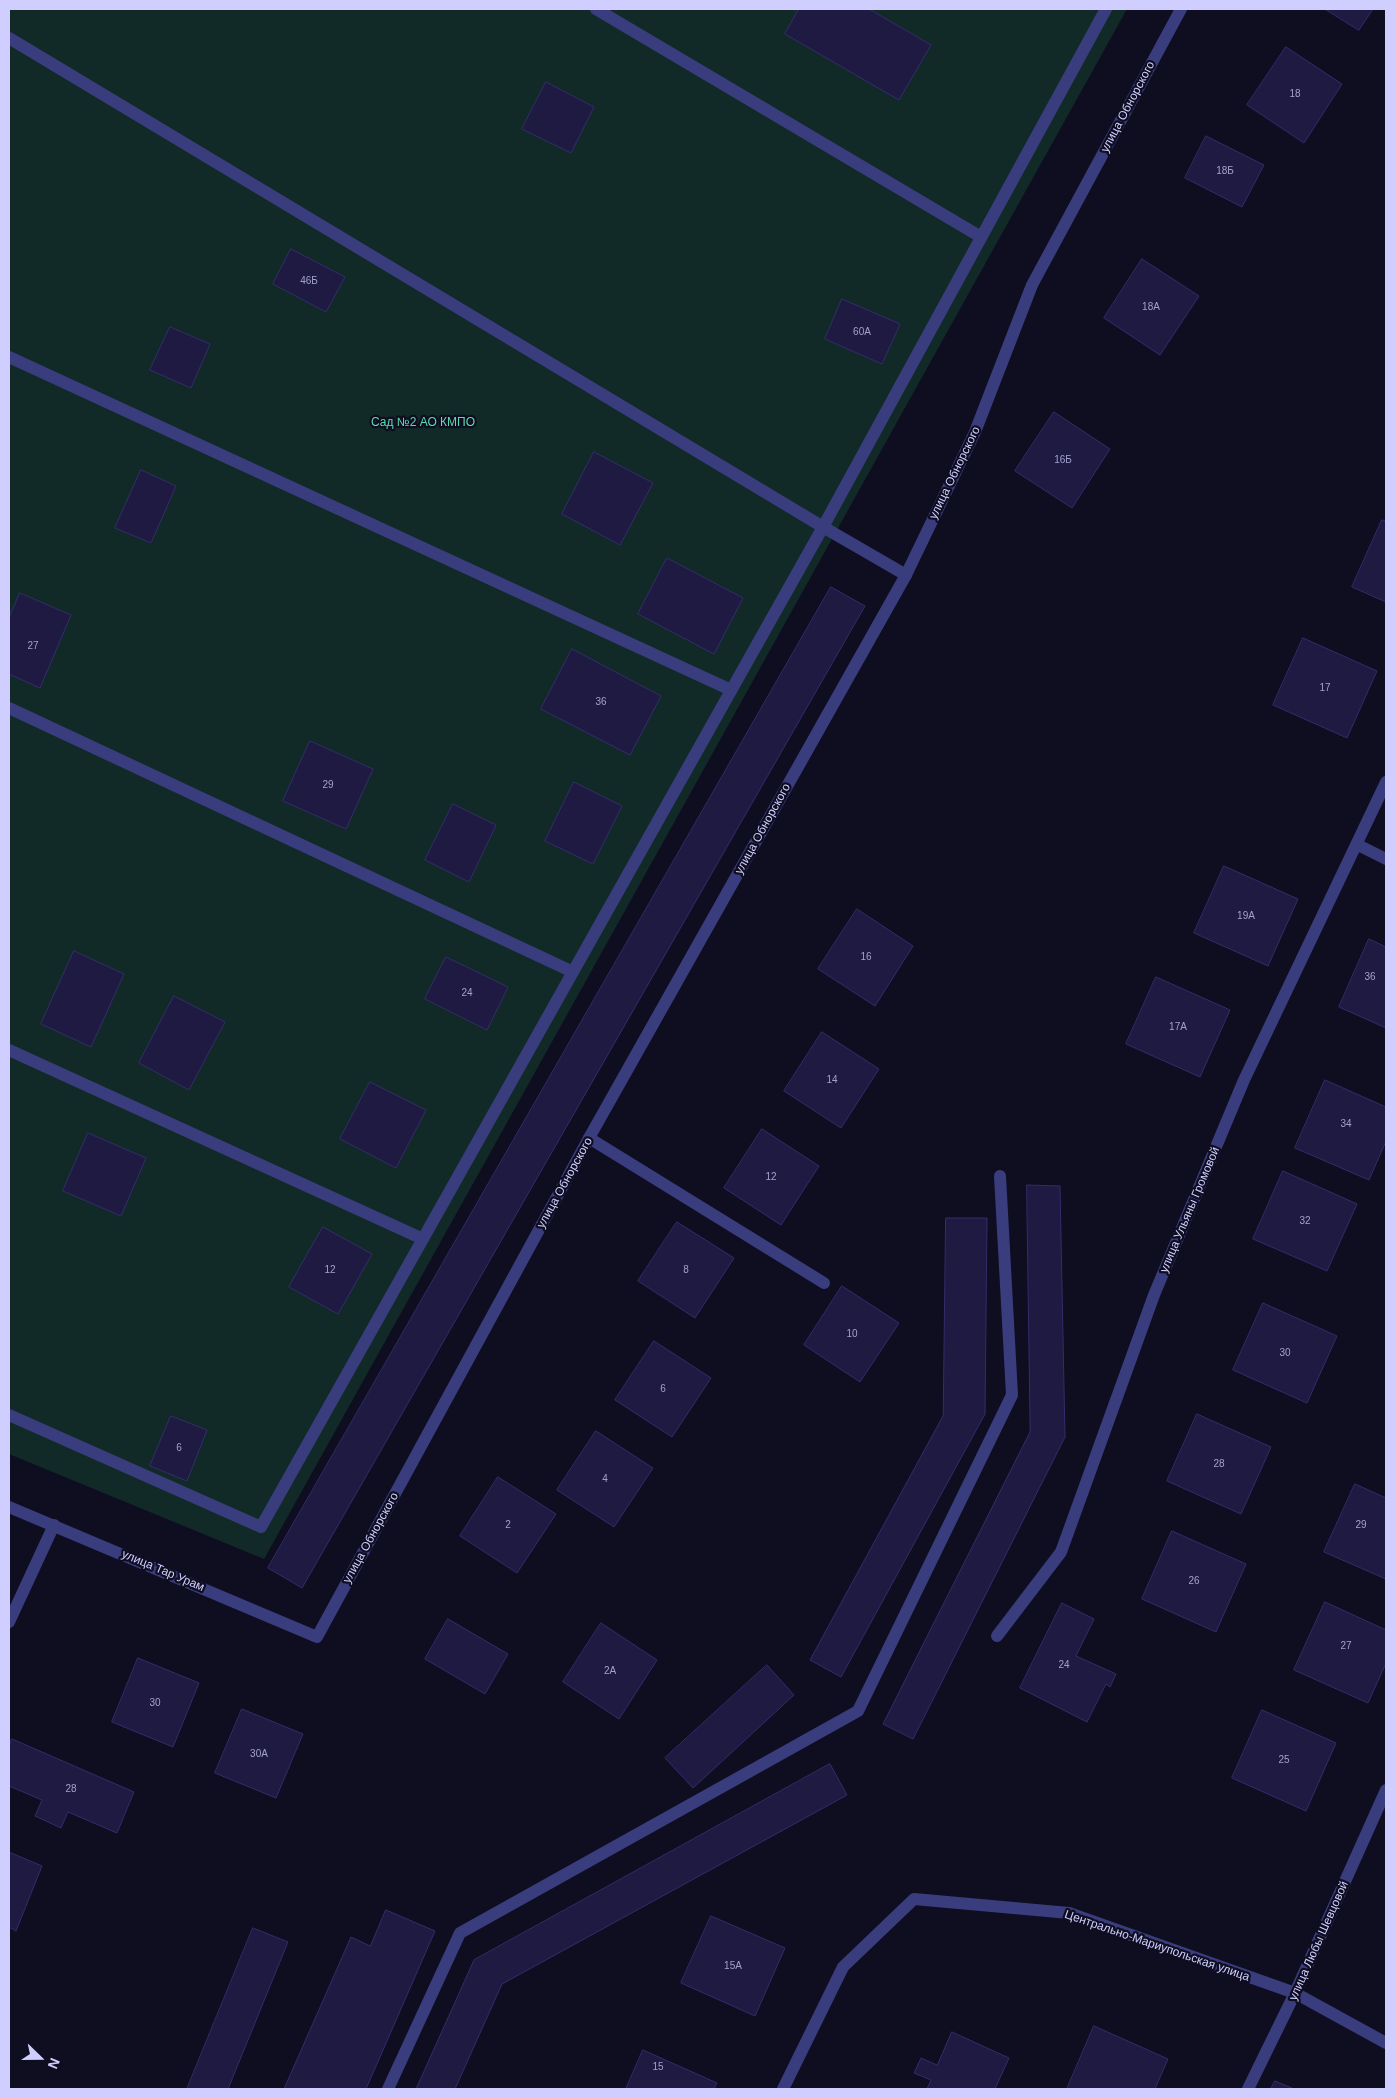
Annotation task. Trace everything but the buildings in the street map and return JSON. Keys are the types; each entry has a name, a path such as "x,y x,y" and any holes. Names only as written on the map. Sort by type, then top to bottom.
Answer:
{"street":[{"path":"596,9 981,237"},
{"path":"9,1415 261,1526 823,527 1106,9"},
{"name":"улица Обнорского","path":"317,1636 589,1138 906,575 975,432 1032,285 1182,9"},
{"path":"9,38 906,575"},
{"path":"9,357 731,690"},
{"path":"9,708 573,972"},
{"name":"улица Ульяны Громовой","path":"997,1636 1061,1552 1154,1295 1244,1080 1358,845 1386,782"},
{"path":"1358,845 1386,859"},
{"path":"9,1050 423,1239"},
{"path":"589,1138 824,1283"},
{"path":"388,2089 460,1932 858,1711 1012,1395 1000,1176"},
{"name":"улица Тар Урам","path":"9,1508 54,1525 317,1636"},
{"path":"9,1622 54,1525"},
{"name":"улица Любы Шевцовой","path":"1248,2089 1295,1994 1386,1790"},
{"name":"Центрально-Мариупольская улица","path":"784,2089 843,1967 914,1899 1070,1914 1295,1994 1386,2043"}],"green space":[{"name":"Сад №2 АО КМПО","path":"9,9 1127,9 264,1559 9,1454"}]}
